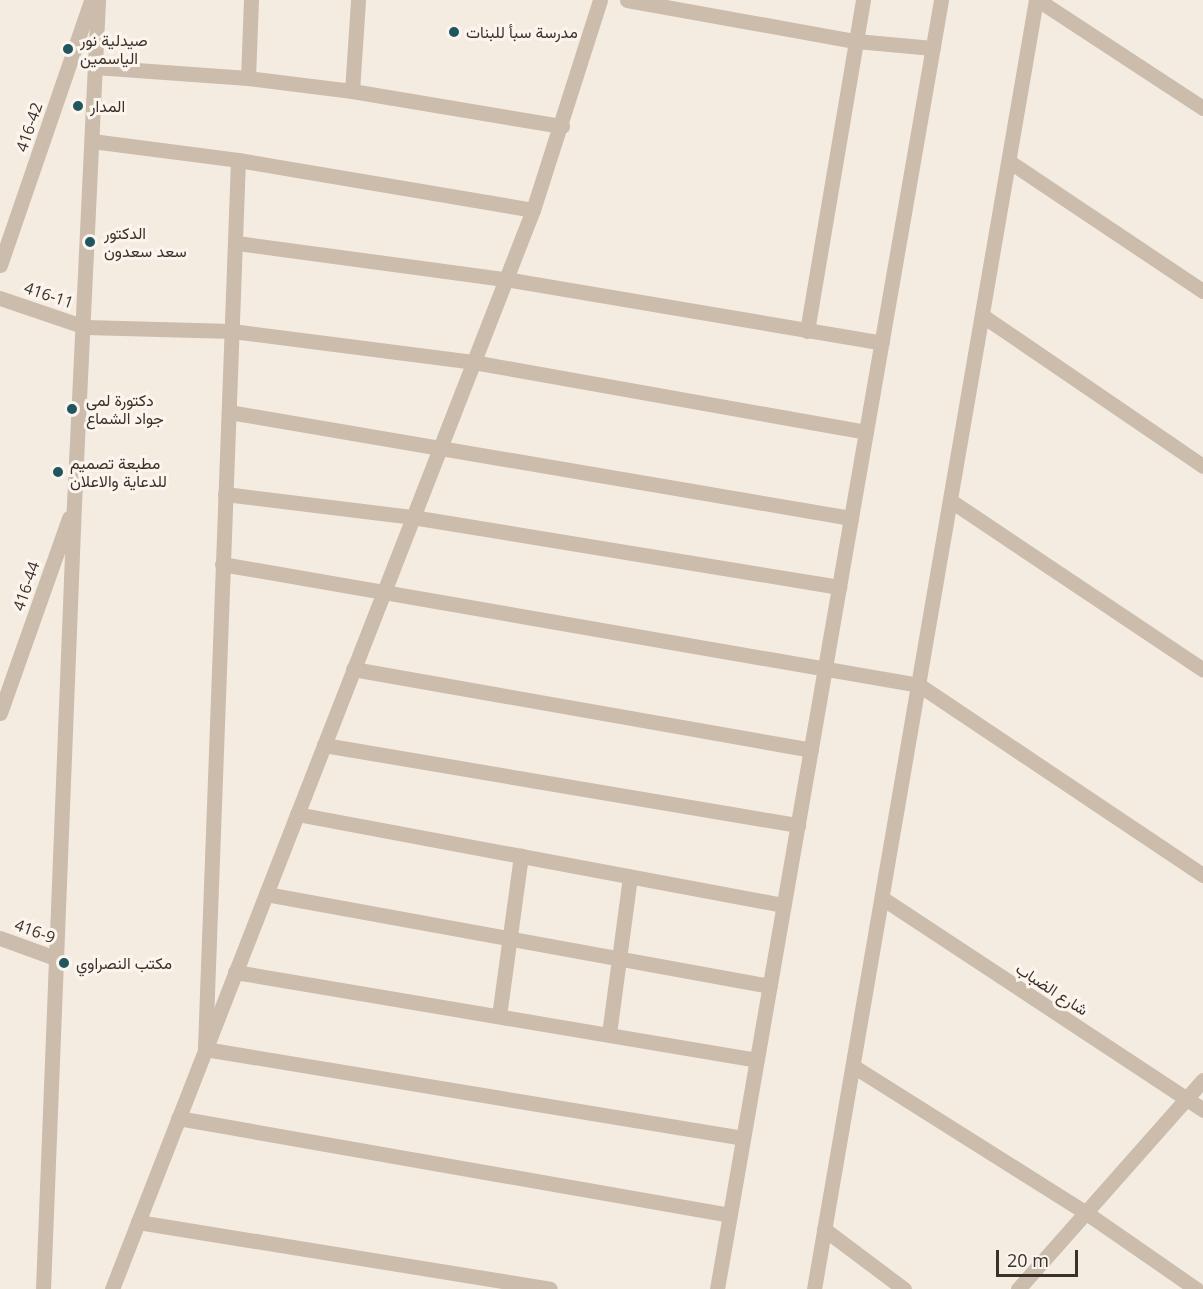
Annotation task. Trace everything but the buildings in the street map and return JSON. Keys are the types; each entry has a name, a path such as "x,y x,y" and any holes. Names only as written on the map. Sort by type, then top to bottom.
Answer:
{"street":[{"name":"416-42","path":"0,265 91,0"},
{"path":"43,1289 58,959 74,504 85,327 98,0"},
{"path":"248,78 251,0"},
{"path":"352,91 358,0"},
{"path":"112,1289 533,210 562,126 600,0"},
{"path":"627,0 855,41 933,48"},
{"path":"807,331 863,0"},
{"path":"717,1289 941,0"},
{"path":"813,1289 1037,0 1203,108"},
{"path":"95,67 248,78 352,91 562,126"},
{"path":"92,141 238,160 533,210"},
{"path":"205,1049 222,564 237,243 238,160"},
{"path":"1010,162 1203,291"},
{"path":"237,243 505,279 882,344"},
{"name":"416-11","path":"0,298 85,327 232,331 473,362 866,432"},
{"path":"983,316 1203,466"},
{"path":"230,412 440,446 851,518"},
{"path":"225,494 412,517 839,587"},
{"path":"951,501 1203,670"},
{"name":"416-44","path":"0,713 74,504"},
{"path":"222,564 919,685 1203,875"},
{"path":"353,669 811,750"},
{"path":"324,745 798,825"},
{"path":"297,814 784,905"},
{"path":"499,1016 521,855"},
{"path":"609,1034 630,876"},
{"path":"266,894 770,986"},
{"name":"شارع الضباب","path":"882,898 1203,1110"},
{"name":"416-9","path":"0,938 58,959"},
{"path":"236,972 757,1059"},
{"path":"205,1049 743,1138"},
{"path":"853,1066 1085,1212 1196,1289"},
{"path":"1018,1289 1203,1080"},
{"path":"178,1118 730,1215"},
{"path":"138,1222 550,1289"},
{"path":"824,1229 904,1289"}],"place":[{"name":"مدرسة سبأ للبنات","path":"454,32"},
{"name":"صيدلية نور الياسمين","path":"68,49"},
{"name":"المدار","path":"78,106"},
{"name":"الدكتور سعد سعدون","path":"90,242"},
{"name":"دكتورة لمى جواد الشماع","path":"72,409"},
{"name":"مطبعة تصميم للدعاية والاعلان","path":"58,472"},
{"name":"مكتب النصراوي","path":"64,963"}]}
